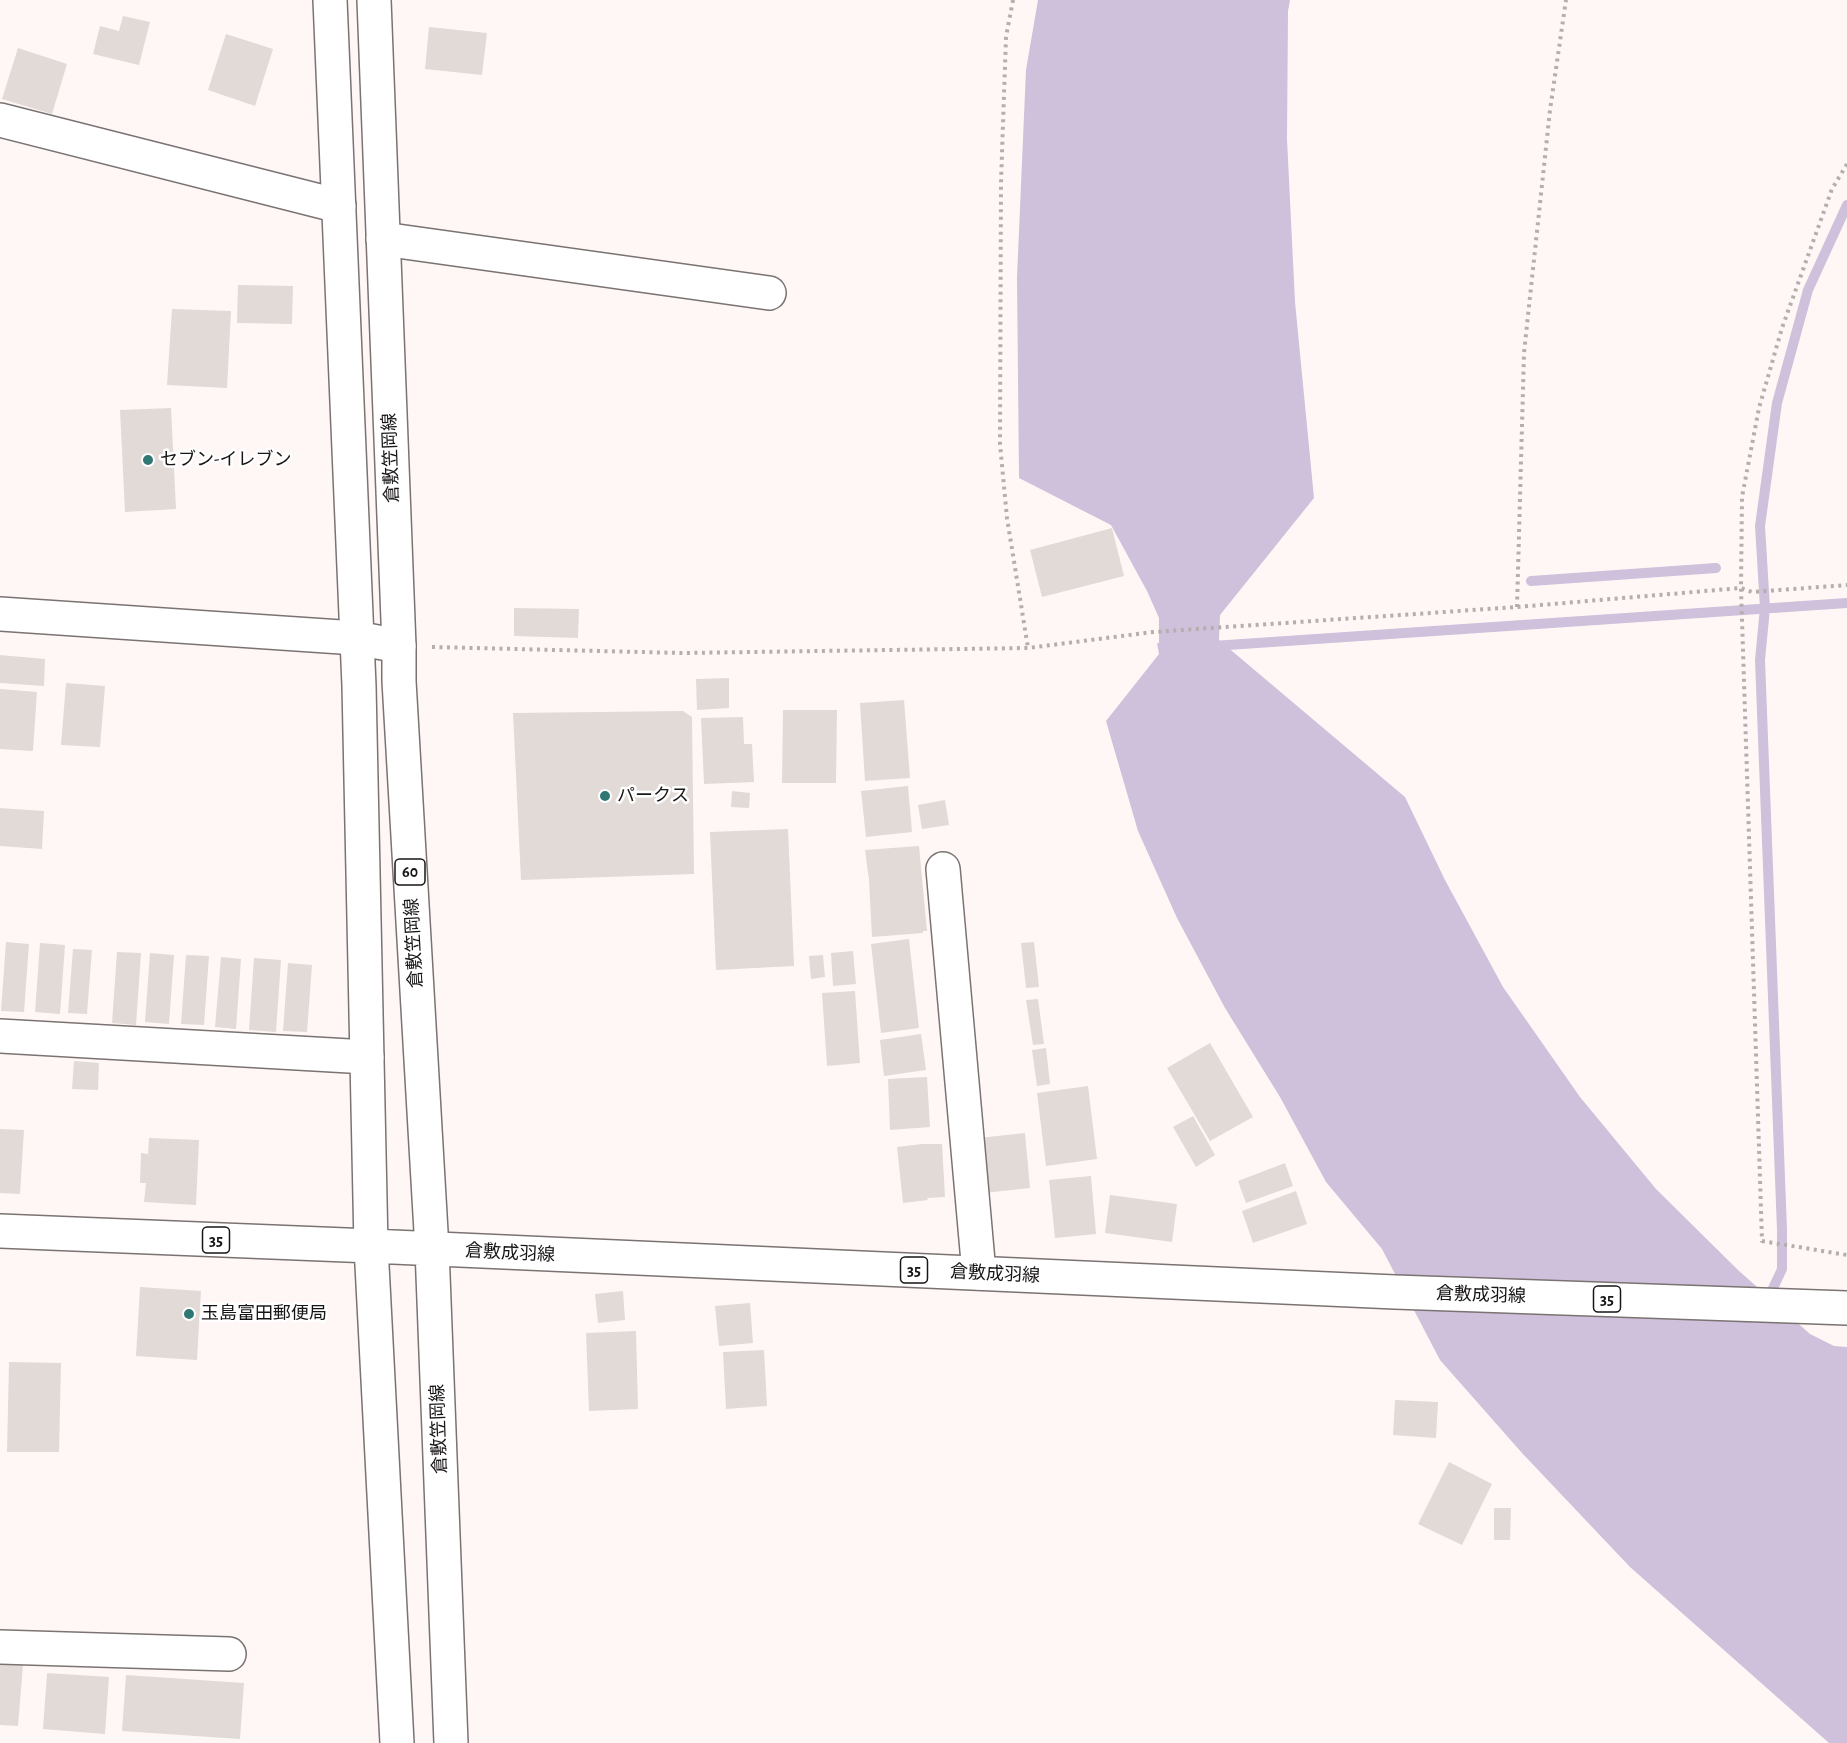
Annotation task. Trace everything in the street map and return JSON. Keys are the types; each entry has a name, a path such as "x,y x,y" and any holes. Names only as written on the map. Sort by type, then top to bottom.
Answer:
{"main road":[{"path":"330,0 359,698 371,1246 397,1743"},
{"name":"倉敷笠岡線","path":"374,0 399,681 432,1249 451,1743"},
{"path":"0,120 339,206"},
{"path":"383,239 769,293"},
{"path":"0,614 356,638 399,646"},
{"path":"943,869 979,1273"},
{"path":"0,1036 367,1057"},
{"name":"倉敷成羽線","path":"0,1232 371,1246 1395,1292 1832,1307"},
{"path":"0,1647 229,1654"}],"path":[{"path":"1013,0 1006,37 1001,182 1000,444 1007,518 1028,648"},
{"path":"1517,608 1524,353 1550,110 1566,0"},
{"path":"1847,165 1832,189 1782,328 1759,408 1742,497 1741,588 1762,1241 1847,1255"},
{"path":"399,646 682,653 1028,648 1153,632 1517,608 1741,588 1752,592 1847,585"}],"shaded area":[{"path":"1038,0 1290,0 1287,139 1295,302 1314,498 1220,615 1219,640 1405,797 1445,880 1503,987 1580,1097 1656,1189 1738,1270 1810,1334 1834,1346 1847,1347 1847,1743 1829,1743 1630,1567 1522,1453 1440,1360 1382,1249 1326,1182 1280,1097 1225,1008 1177,918 1138,831 1106,721 1159,654 1157,643 1159,643 1159,618 1111,525 1019,478 1017,277 1026,70"}],"building":[{"path":"123,16 150,22 139,65 93,54 100,26 119,31"},
{"path":"429,27 487,33 482,75 425,69"},
{"path":"226,34 273,49 255,106 208,90"},
{"path":"18,48 67,64 52,114 2,99"},
{"path":"238,285 293,286 292,324 237,323"},
{"path":"172,309 231,311 227,388 167,385"},
{"name":"セブン-イレブン","path":"171,408 176,509 125,512 120,410"},
{"path":"1112,528 1124,576 1042,597 1030,550"},
{"path":"514,608 579,609 578,638 514,636"},
{"path":"0,655 45,659 44,686 0,683"},
{"path":"729,678 729,708 697,710 696,679"},
{"path":"66,683 105,686 100,747 61,745"},
{"path":"0,689 37,692 33,751 0,749"},
{"path":"904,700 910,778 865,781 860,703"},
{"path":"783,710 837,710 836,783 782,783"},
{"name":"パークス","path":"683,711 692,717 694,874 521,880 513,713"},
{"path":"743,717 744,744 752,744 754,782 704,784 701,718"},
{"path":"908,786 912,832 866,837 861,791"},
{"path":"732,791 750,793 749,808 731,807"},
{"path":"945,800 949,825 922,829 918,805"},
{"path":"0,808 44,811 42,849 0,846"},
{"path":"788,829 794,966 716,970 710,832"},
{"path":"919,846 927,931 872,937 865,850"},
{"path":"909,939 919,1028 881,1033 871,944"},
{"path":"6,942 29,944 24,1012 1,1011"},
{"path":"1034,942 1039,987 1026,988 1021,943"},
{"path":"40,943 65,945 60,1014 35,1012"},
{"path":"73,949 92,950 87,1014 68,1013"},
{"path":"853,951 856,984 833,986 831,953"},
{"path":"117,952 141,953 136,1025 112,1023"},
{"path":"150,953 174,955 169,1024 145,1022"},
{"path":"186,955 209,956 204,1025 181,1024"},
{"path":"823,955 825,977 811,979 809,956"},
{"path":"221,957 241,959 236,1029 215,1027"},
{"path":"254,958 281,960 276,1032 249,1030"},
{"path":"288,963 312,965 307,1032 283,1031"},
{"path":"855,991 860,1063 827,1066 822,993"},
{"path":"1038,999 1044,1044 1033,1045 1026,1000"},
{"path":"921,1034 926,1070 884,1076 880,1040"},
{"path":"1210,1043 1253,1117 1210,1141 1167,1068"},
{"path":"1046,1048 1050,1084 1037,1086 1032,1050"},
{"path":"74,1061 99,1063 98,1090 72,1089"},
{"path":"927,1077 930,1127 890,1130 888,1079"},
{"path":"1088,1086 1097,1159 1046,1166 1037,1093"},
{"path":"1193,1116 1215,1155 1196,1167 1173,1127"},
{"path":"0,1129 24,1130 20,1194 0,1193"},
{"path":"1025,1133 1030,1188 984,1193 978,1138"},
{"path":"149,1138 199,1140 196,1205 144,1202 146,1183 140,1183 141,1153 148,1154"},
{"path":"942,1144 945,1197 903,1203 897,1147"},
{"path":"1285,1163 1293,1186 1246,1203 1238,1181"},
{"path":"1091,1176 1096,1234 1055,1238 1049,1180"},
{"path":"1296,1191 1307,1224 1253,1243 1242,1211"},
{"path":"1110,1195 1177,1204 1172,1242 1105,1233"},
{"path":"140,1287 201,1291 197,1360 136,1356"},
{"path":"623,1291 625,1320 598,1323 595,1294"},
{"path":"750,1303 753,1343 719,1346 715,1306"},
{"path":"636,1331 638,1409 589,1411 586,1333"},
{"path":"764,1350 767,1406 726,1409 723,1352"},
{"path":"9,1362 61,1363 59,1452 7,1452"},
{"path":"1395,1400 1438,1402 1436,1438 1393,1435"},
{"path":"1449,1462 1492,1484 1462,1545 1418,1524"},
{"path":"1494,1508 1511,1508 1510,1540 1494,1540"},
{"path":"0,1663 23,1665 18,1726 0,1725"},
{"path":"47,1673 109,1677 105,1734 43,1729"},
{"path":"126,1675 244,1683 240,1739 122,1731"}],"waterway":[{"path":"1767,1301 1782,1269 1782,1230 1760,660 1765,608 1760,526 1777,403 1808,290 1847,205"},
{"path":"1531,581 1716,568"},
{"path":"1213,646 1847,603"}],"place":[{"name":"セブン-イレブン","path":"148,460"},
{"name":"パークス","path":"605,796"},
{"name":"玉島富田郵便局","path":"189,1314"}]}
